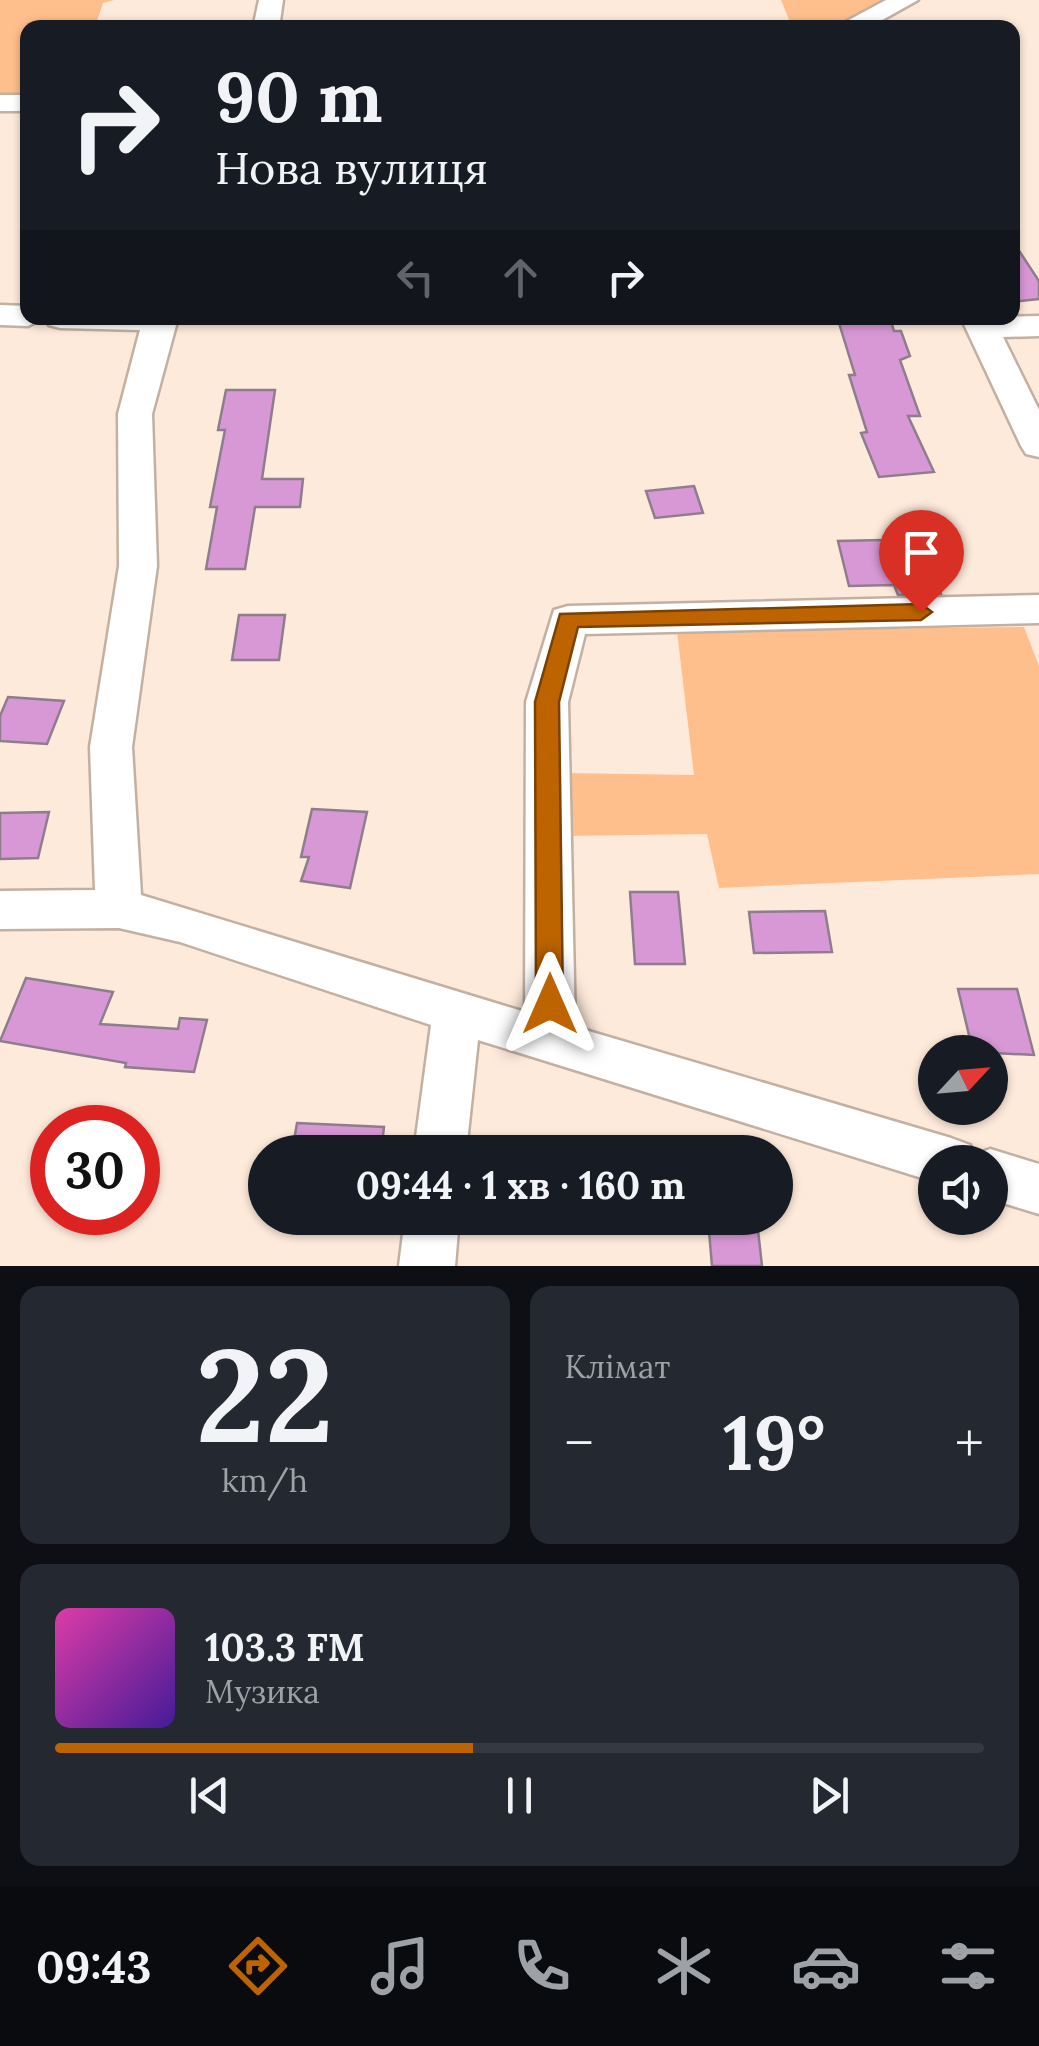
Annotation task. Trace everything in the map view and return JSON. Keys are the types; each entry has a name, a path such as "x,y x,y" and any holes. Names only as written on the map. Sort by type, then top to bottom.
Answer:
{"street":[{"path":"863,20 906,0"},
{"path":"119,909 111,747 138,566 135,414 158,325"},
{"path":"981,325 1039,446"},
{"path":"550,1042 547,702 568,620 1039,609"},
{"path":"0,910 119,909 180,923 550,1042 918,1152"},
{"path":"442,1135 456,1011"},
{"path":"1008,1180 1039,1189"},
{"path":"427,1266 430,1235"}],"shaded area":[{"path":"0,0 114,0 103,3 97,20 20,20 20,93 0,93"},
{"path":"781,0 892,0 848,20 789,20"},
{"path":"1024,627 1039,666 1039,874 719,888 707,834 565,836 568,773 694,775 677,631"}],"building":[{"path":"1020,252 1039,281 1039,299 1020,301"},
{"path":"840,325 892,325 894,331 901,331 910,356 900,360 920,416 908,416 934,472 879,477 861,433 867,432 849,375 855,375"},
{"path":"226,390 275,390 262,479 303,479 300,507 255,507 245,569 206,569 217,507 210,507 225,430 218,430"},
{"path":"694,486 703,513 655,518 646,491"},
{"path":"930,539 944,584 937,584 941,594 898,595 894,585 849,586 838,541"},
{"path":"239,615 285,615 279,660 232,660"},
{"path":"8,697 64,701 47,744 0,741 0,716"},
{"path":"312,809 367,812 350,888 301,881 309,857 301,857"},
{"path":"49,812 38,858 0,859 0,813"},
{"path":"630,892 678,892 685,964 635,964"},
{"path":"825,911 832,952 754,953 749,912"},
{"path":"26,978 113,992 100,1024 178,1029 180,1018 207,1020 194,1072 125,1067 126,1063 0,1041"},
{"path":"958,989 1017,989 1034,1055 1008,1054 1008,1035 969,1035"},
{"path":"297,1123 384,1127 383,1135 295,1135"},
{"path":"709,1235 759,1235 762,1266 712,1266"}],"route":[{"path":"550,1004 547,702 568,620 921,612"}]}
